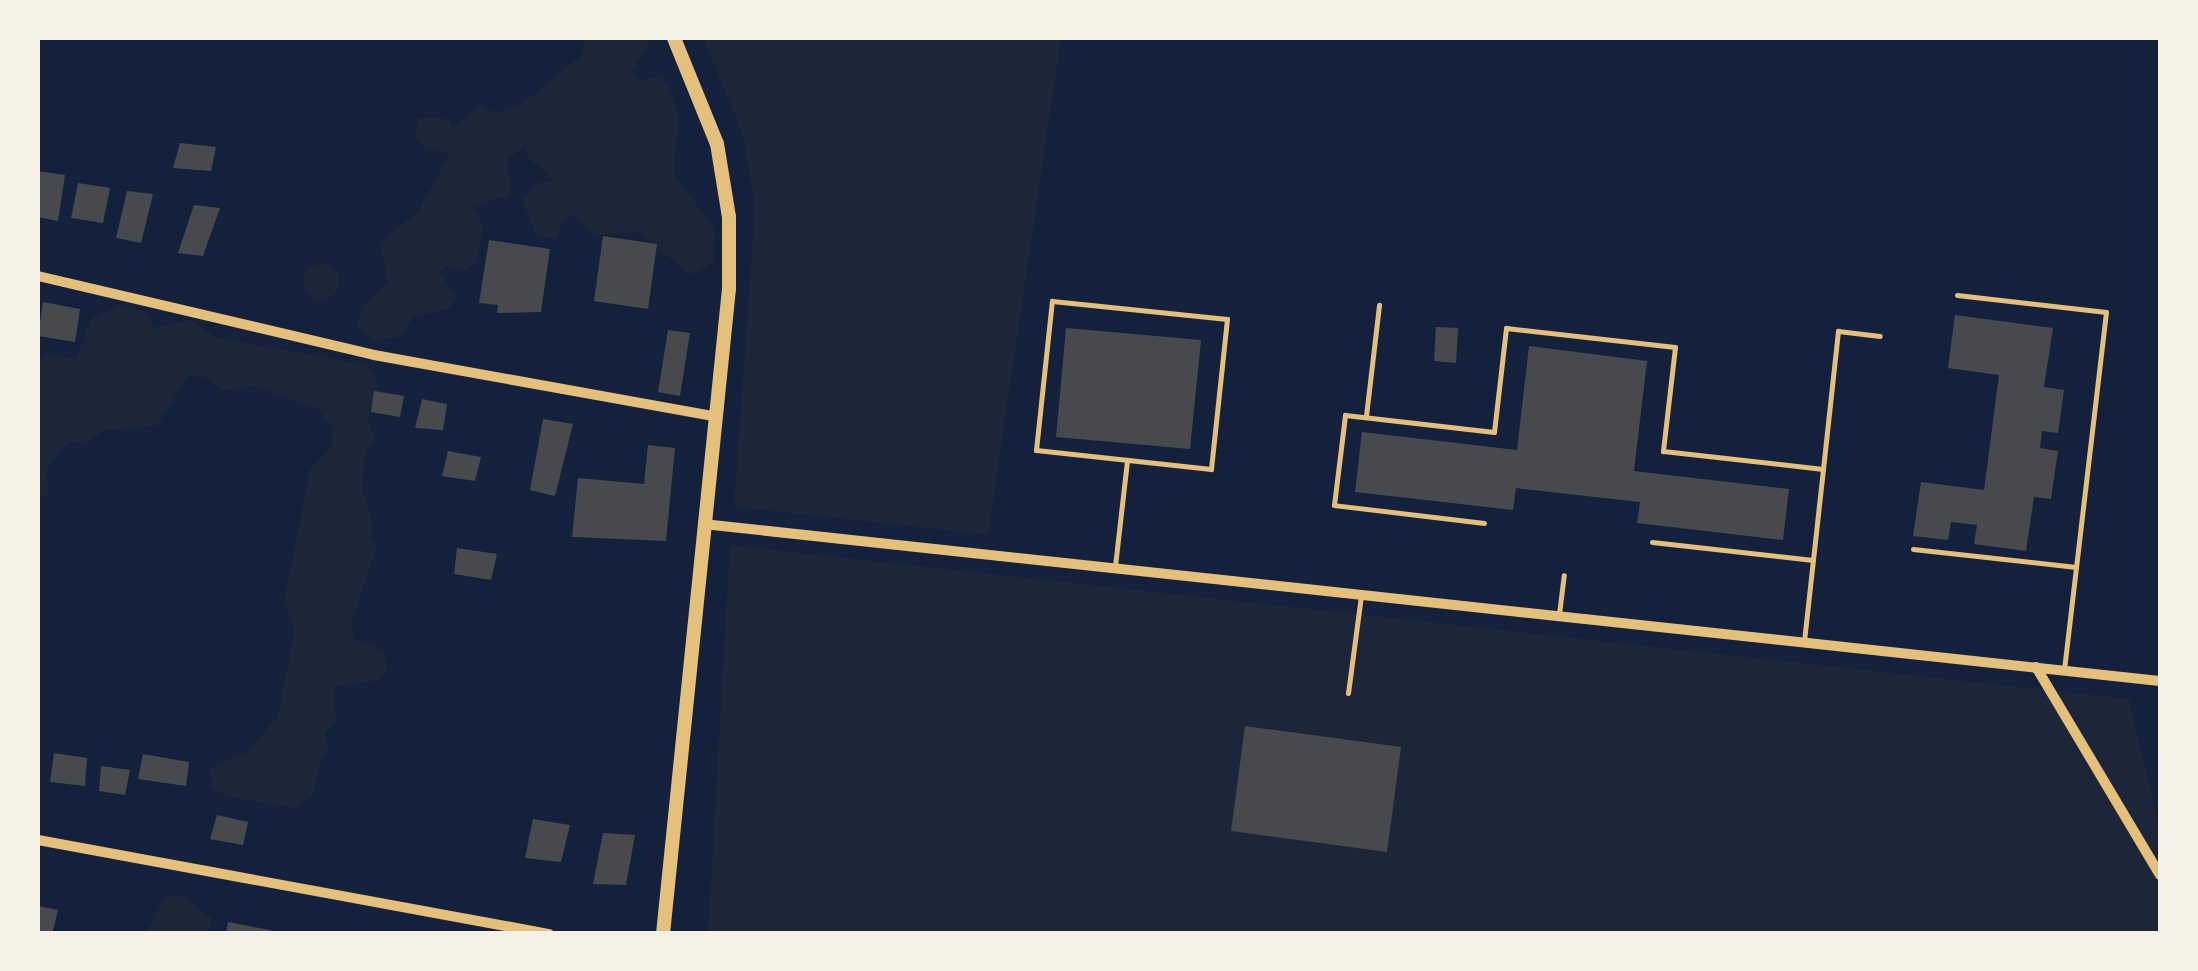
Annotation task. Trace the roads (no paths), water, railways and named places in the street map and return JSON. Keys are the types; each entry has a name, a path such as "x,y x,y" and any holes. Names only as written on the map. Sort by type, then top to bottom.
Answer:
{"street":[{"path":"663,934 729,289 728,217 717,144 674,38"},
{"path":"38,276 374,354 714,416"},
{"path":"703,524 2160,681"},
{"path":"2036,667 2160,875"},
{"path":"38,840 550,934"}],"lane":[{"path":"1957,295 2106,312 2064,670"},
{"path":"1052,301 1227,319 1211,469 1127,460 1036,450 1052,301"},
{"path":"1366,417 1379,304"},
{"path":"1484,523 1334,506 1344,415 1494,432 1506,328 1675,347 1663,451 1823,470"},
{"path":"1804,643 1838,332 1880,336"},
{"path":"1115,567 1127,460"},
{"path":"1652,542 1813,560"},
{"path":"1913,549 2076,567"},
{"path":"1559,617 1564,575"},
{"path":"1348,693 1362,592"}]}
